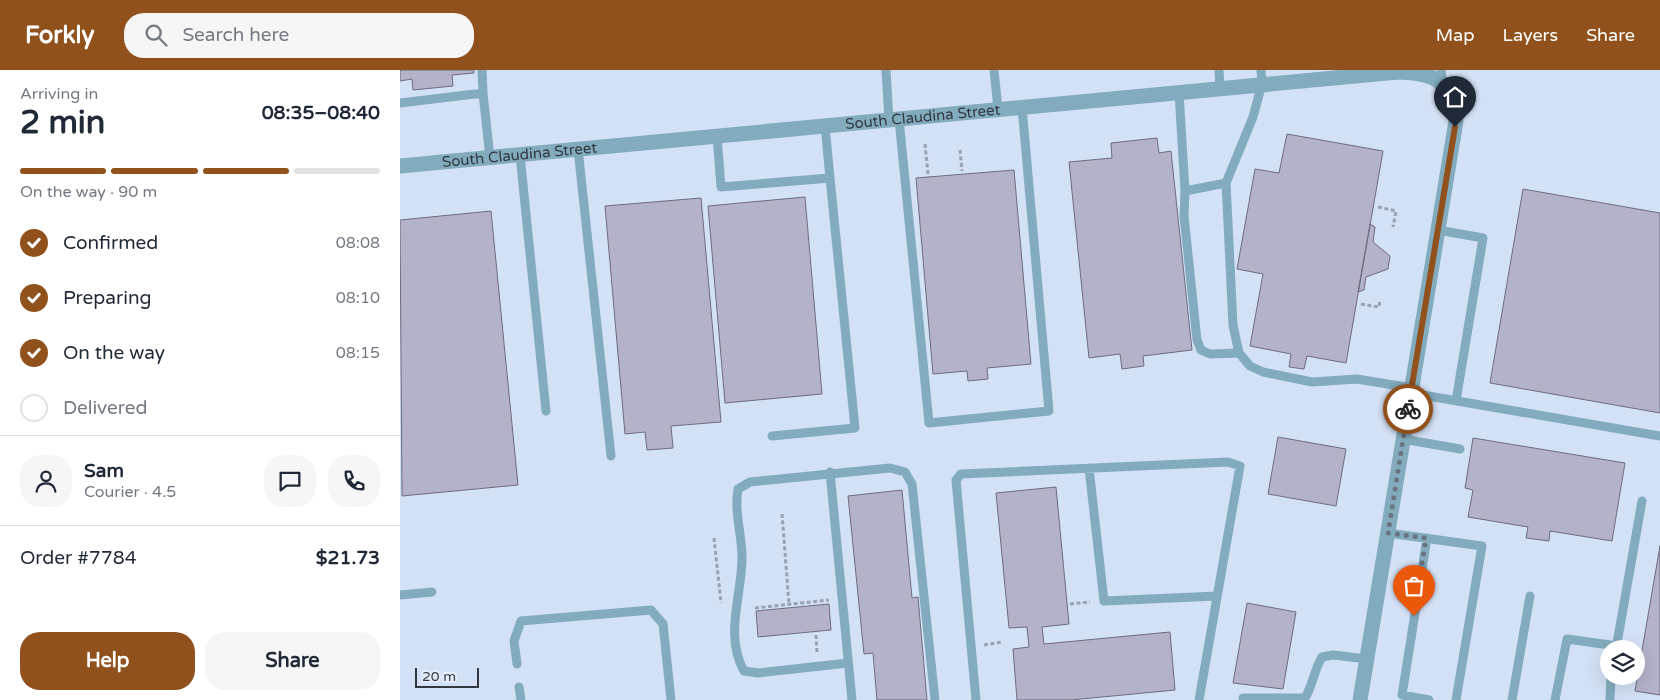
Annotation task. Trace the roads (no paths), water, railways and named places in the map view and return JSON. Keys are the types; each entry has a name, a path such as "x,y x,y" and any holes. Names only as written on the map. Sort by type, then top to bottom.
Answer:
{"street":[{"name":"South Claudina Street","path":"400,166 1220,88 1261,77 1398,72 1424,73 1442,77"},
{"path":"1360,700 1456,121 1452,99 1442,77"}],"lane":[{"path":"482,70 490,158"},
{"path":"886,70 894,119 928,423 1049,411 1022,107"},
{"path":"994,70 998,110"},
{"path":"1219,70 1220,88"},
{"path":"1261,77 1253,117 1226,183 1233,324 1239,353 1250,366 1312,382 1357,379 1456,401 1660,436"},
{"path":"1179,92 1184,155 1185,225 1197,340 1201,350 1210,354 1239,353"},
{"path":"400,103 483,93"},
{"path":"772,436 855,428 825,126"},
{"path":"717,136 721,187 830,178"},
{"path":"578,149 611,456"},
{"path":"520,155 546,411"},
{"path":"1185,191 1226,183"},
{"path":"1438,230 1483,238 1456,401"},
{"path":"1404,439 1460,449"},
{"path":"976,700 956,480 961,474 1228,462 1240,466 1199,700"},
{"path":"848,663 758,673 744,671 738,660 734,613 742,558 736,504 738,489 750,482 830,472 890,468 905,472 912,484 935,700"},
{"path":"1088,468 1104,601 1217,596"},
{"path":"830,472 852,700"},
{"path":"1617,640 1642,502"},
{"path":"1388,533 1482,546 1456,700"},
{"path":"1426,538 1402,695 1429,700"},
{"path":"400,596 432,592"},
{"path":"1512,700 1530,596"},
{"path":"517,664 514,641 521,621 651,610 663,624 671,700"},
{"path":"1555,700 1567,639 1600,645"},
{"path":"1243,698 1305,698 1311,689 1315,667 1322,657 1333,655 1367,660"},
{"path":"1610,700 1611,685"},
{"path":"519,687 521,700"}]}
